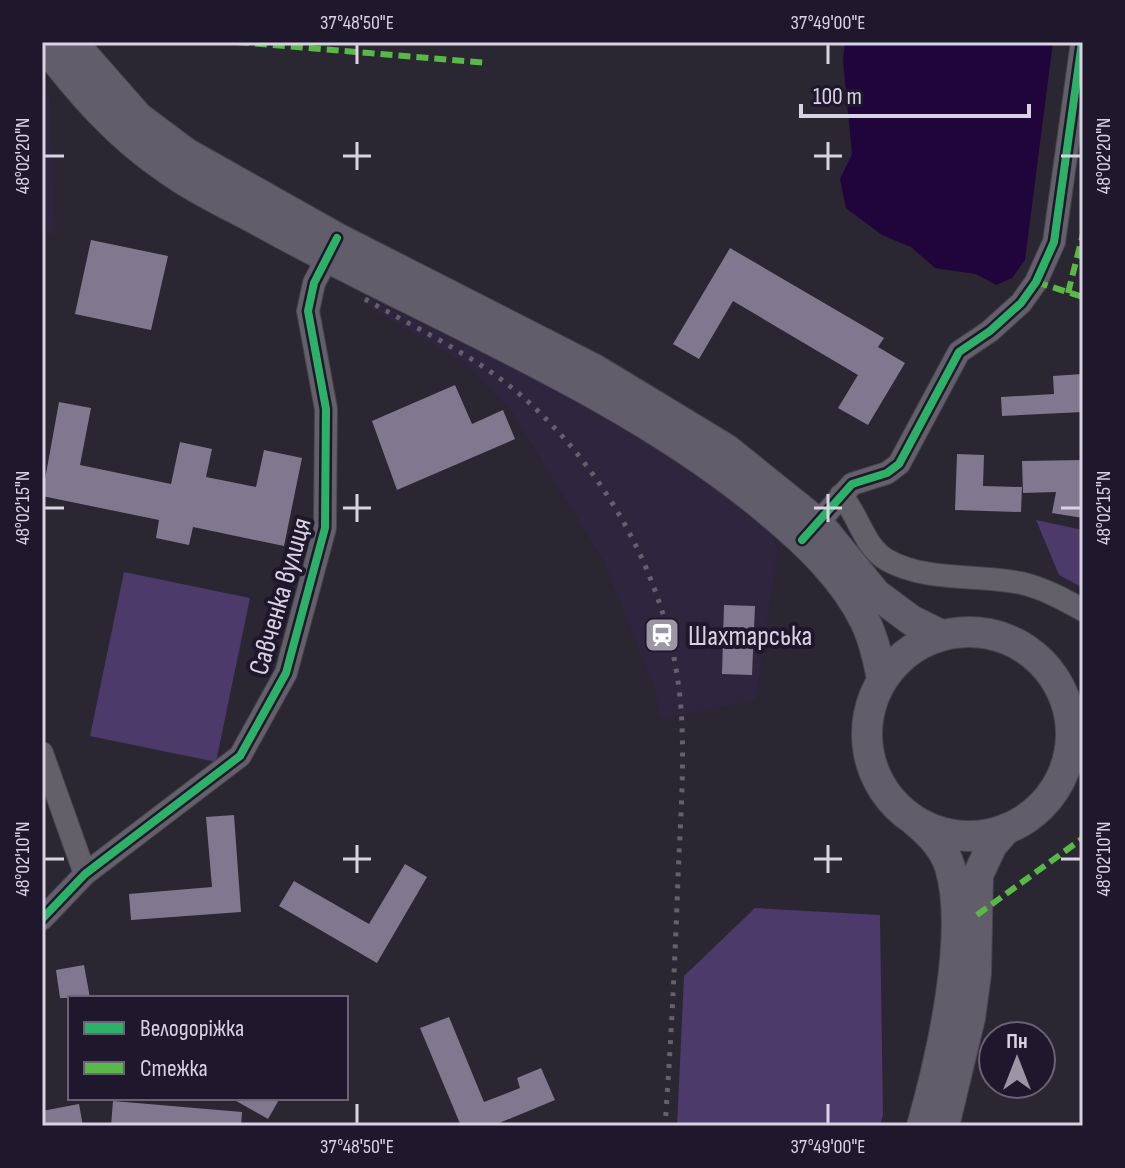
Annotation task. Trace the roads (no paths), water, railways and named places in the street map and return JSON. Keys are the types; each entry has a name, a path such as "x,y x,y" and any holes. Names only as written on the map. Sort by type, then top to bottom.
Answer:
{"main road":[{"path":"42,42 100,111 169,171 594,369 726,449 876,594 911,620 941,635"},
{"path":"72,42 138,117 186,153 332,248"},
{"path":"810,532 864,619 875,643 882,679"},
{"path":"900,810 923,825 950,834 969,836 1006,829 1030,816 1050,796 1064,771 1071,744 1065,702 1045,665 1023,647 997,636 969,632 941,635 908,652 882,679 870,705 868,747 881,788 900,810 931,834 945,856 952,882 955,917 949,1016 922,1126"},
{"path":"944,1126 965,1043 976,974 978,875 983,860 1006,829"}],"street":[{"path":"810,532 852,484 879,476 899,464 959,352 990,331 1021,303 1036,282 1054,242 1082,42"},
{"name":"Савченка вулиця","path":"42,919 85,874 240,756 286,673 325,528 326,409 308,311 314,283 332,248"},
{"path":"841,495 856,515 871,546 887,560 950,576 1024,583 1083,610"},
{"path":"42,753 85,874"}],"railway":[{"path":"365,299 448,345 506,383 557,431 614,506 655,590 669,635 678,680 682,727 682,802 665,1126"}],"place":[{"name":"Шахтарська","path":"662,635"}]}
